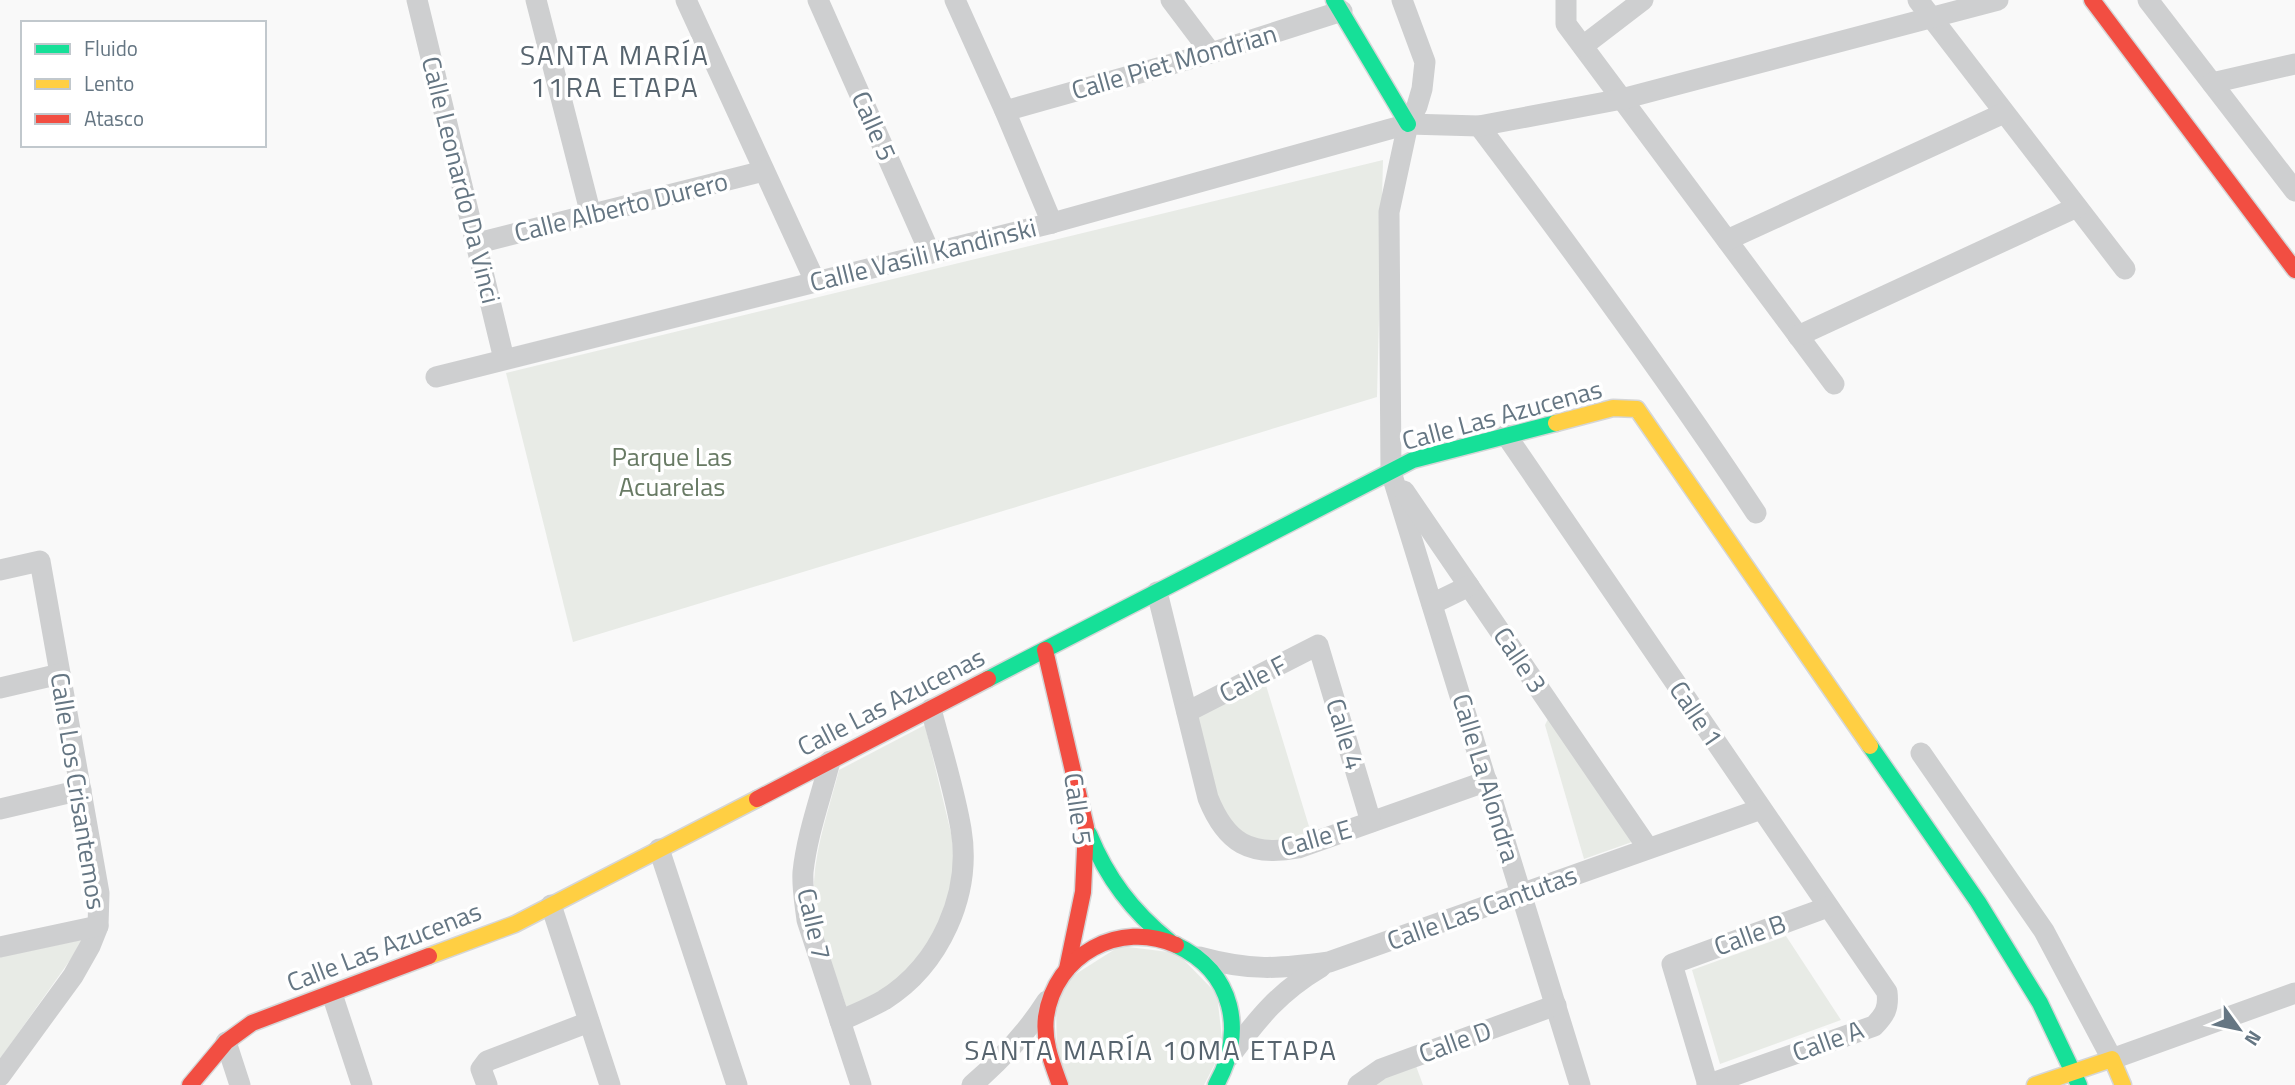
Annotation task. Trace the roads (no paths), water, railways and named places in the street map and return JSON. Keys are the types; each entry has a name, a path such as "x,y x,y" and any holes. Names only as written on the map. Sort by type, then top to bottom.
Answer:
{"street":[{"name":"Calle Leonardo Da Vinci","path":"417,0 504,359"},
{"path":"536,0 591,215"},
{"path":"686,0 815,281"},
{"name":"Calle 5","path":"818,0 930,253"},
{"path":"955,0 1052,223"},
{"path":"1171,0 1211,53"},
{"name":"Calle La Alondra","path":"1402,0 1425,62 1418,106 1408,124 1389,212 1391,472 1580,1085"},
{"path":"1566,0 1566,24 1834,384"},
{"path":"1583,46 1643,0"},
{"path":"1918,0 2125,269"},
{"name":"Callle Vasili Kandinski","path":"436,377 1052,223 1408,124 1479,127 1622,99 1998,0"},
{"path":"2092,0 2295,270"},
{"path":"2148,0 2295,191"},
{"path":"1338,5 1408,124"},
{"name":"Calle Piet Mondrian","path":"1005,111 1211,53 1338,5"},
{"path":"2212,83 2295,64"},
{"path":"1727,240 2004,113"},
{"path":"1479,127 1606,296 1699,426 1756,513"},
{"name":"Calle Alberto Durero","path":"478,243 764,171"},
{"path":"1798,336 2077,207"},
{"name":"Calle Las Azucenas","path":"190,1085 226,1042 252,1023 515,924 1413,460 1613,408 1637,409 1978,902 2040,1003 2076,1078"},
{"name":"Calle 1","path":"1506,435 1887,992"},
{"name":"Calle 3","path":"1391,472 1648,848"},
{"name":"Calle Los Crisantemos","path":"0,570 40,561 99,893 97,926 90,946 73,976 0,1076"},
{"path":"1432,604 1469,586"},
{"name":"Calle E","path":"1157,592 1208,798 1217,820 1232,837 1253,848 1276,852 1298,848 1486,781"},
{"name":"Calle F","path":"1186,712 1318,645"},
{"name":"Calle 4","path":"1318,645 1371,822"},
{"name":"Calle 5","path":"1045,650 1086,827 1083,892 1067,969"},
{"path":"0,688 60,674"},
{"path":"840,1021 885,999 907,982 926,961 942,937 954,911 961,884 961,830 931,709"},
{"path":"1922,753 2044,931 2123,1085"},
{"name":"Calle 7","path":"830,761 807,848 803,873 804,897 807,920 861,1085"},
{"path":"0,809 81,790"},
{"name":"Calle Las Cantutas","path":"1197,956 1245,967 1266,968 1329,962 1761,808"},
{"path":"1086,827 1098,858 1133,911 1170,941 1197,956 1219,980 1231,1009 1233,1032 1230,1056"},
{"path":"659,849 737,1085"},
{"path":"551,905 610,1085"},
{"name":"Calle B","path":"1708,1085 1672,964 1828,907"},
{"path":"0,947 97,926"},
{"path":"972,1085 1003,1058 1034,1023 1067,969 1078,958 1106,942 1138,936 1170,941"},
{"path":"1217,1085 1230,1056 1267,1008 1295,983 1329,962"},
{"name":"Calle A","path":"1708,1085 1874,1026 1889,1006 1887,992"},
{"path":"332,993 362,1085"},
{"path":"2035,1085 2076,1078 2112,1059 2295,993"},
{"path":"1050,996 1045,1011 1044,1042 1047,1058 1060,1085"},
{"name":"Calle D","path":"1358,1085 1381,1069 1556,1005"},
{"path":"484,1077 487,1061 590,1022"},
{"path":"226,1042 240,1085"}],"district":[{"name":"SANTA MARÍA 11RA ETAPA","path":"615,71"},
{"name":"SANTA MARÍA 10MA ETAPA","path":"1151,1050"}],"park label":[{"name":"Parque Las Acuarelas","path":"672,472"}]}
